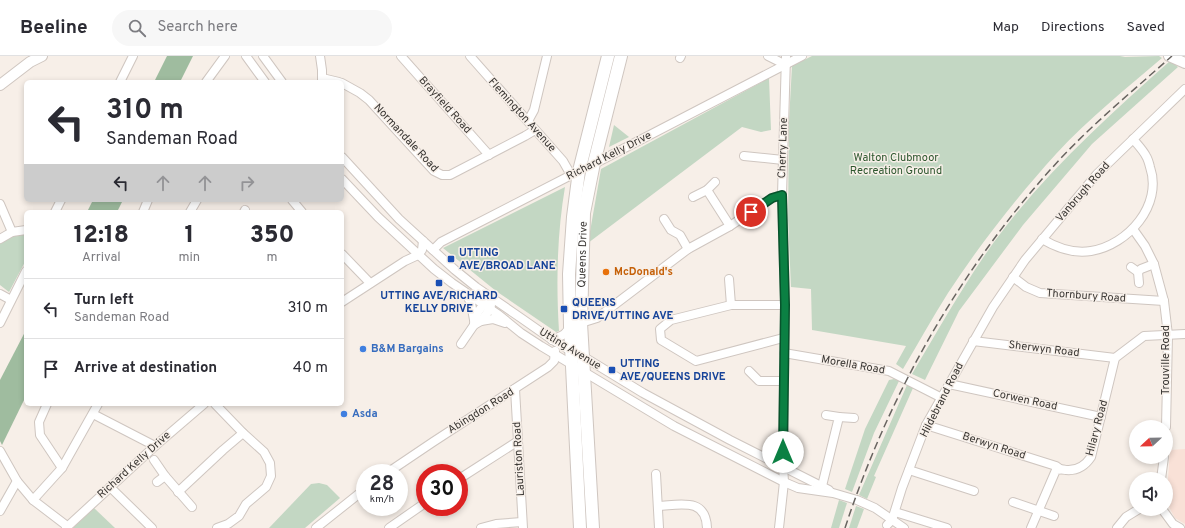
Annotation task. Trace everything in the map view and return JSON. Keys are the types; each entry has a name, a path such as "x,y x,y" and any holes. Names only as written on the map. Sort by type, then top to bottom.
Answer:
{"highway":[{"name":"Queens Drive","path":"593,528 584,357 576,325 569,274 575,173 608,56"},
{"name":"Queens Drive","path":"580,528 571,351 576,325 584,213 594,163 621,56"}],"main road":[{"path":"0,85 32,59 42,56"},
{"path":"1169,56 1185,63"}],"street":[{"path":"121,80 133,56"},
{"path":"207,80 225,56"},
{"path":"246,56 264,80"},
{"path":"263,56 281,80"},
{"path":"320,56 322,80"},
{"name":"Brayfield Road","path":"401,56 489,155"},
{"name":"Flemington Avenue","path":"470,56 565,164 575,173"},
{"path":"528,121 534,110 547,56"},
{"path":"768,56 786,65"},
{"name":"Cherry Lane","path":"779,528 784,482 783,338 785,305 782,195 786,56"},
{"name":"Richard Kelly Drive","path":"433,250 441,242 802,56"},
{"name":"Normandale Road","path":"344,84 369,100 430,167 444,176 450,175 535,130"},
{"name":"Vanbrugh Road","path":"993,307 1013,277 1097,174 1185,89"},
{"path":"1042,240 1070,251 1090,251 1107,247 1133,229 1146,211 1152,197 1154,177 1147,156 1133,139"},
{"path":"744,156 783,160"},
{"name":"Utting Avenue","path":"344,159 399,219 457,272 551,339 682,415 783,466 822,489"},
{"name":"Utting Avenue","path":"344,181 378,217 415,252 452,283 555,354 674,426 784,482 798,488 822,489 867,504 879,511 891,521 904,528"},
{"path":"693,197 707,190 716,182"},
{"path":"707,190 730,226"},
{"path":"555,354 551,339 562,337 576,325 597,318 688,249 730,226 772,198 782,195"},
{"path":"294,202 300,210"},
{"path":"0,204 12,232"},
{"path":"664,219 671,230 680,235 688,249"},
{"name":"Trouville Road","path":"1133,229 1145,246 1154,264 1164,301 1168,335 1166,420"},
{"path":"0,239 12,232 24,230"},
{"path":"344,301 404,261 415,252 422,250 423,241"},
{"path":"344,256 370,283"},
{"path":"1138,283 1134,270 1154,264"},
{"path":"0,323 24,275"},
{"name":"Thornbury Road","path":"1013,277 1026,287 1040,293 1164,301"},
{"path":"729,279 731,305"},
{"path":"465,292 471,303 476,322"},
{"path":"0,294 11,300"},
{"path":"461,344 492,298"},
{"path":"783,338 696,361 661,340 660,329 671,320 731,305 785,305"},
{"name":"Hildebrand Road","path":"891,521 926,425 993,307"},
{"path":"476,322 493,319 508,323"},
{"path":"1115,358 1144,336 1185,334"},
{"name":"Sherwyn Road","path":"973,341 1115,358"},
{"name":"Abingdon Road","path":"400,464 548,367 554,361 555,354"},
{"name":"Morella Road","path":"784,354 889,371 942,398"},
{"name":"Hilary Road","path":"1060,469 1078,469 1086,464 1091,457 1115,358"},
{"path":"749,371 759,381 784,382"},
{"name":"Corwen Road","path":"949,384 1101,417"},
{"name":"Lauriston Road","path":"515,390 522,525"},
{"path":"46,406 38,422 40,435 62,468"},
{"path":"34,500 62,468 97,406"},
{"name":"Richard Kelly Drive","path":"67,527 155,446 202,406"},
{"path":"217,406 264,452 270,463 271,476 266,487 246,504 239,516 228,524 217,528"},
{"path":"93,414 155,446"},
{"path":"826,415 854,418"},
{"path":"822,489 839,417"},
{"name":"Berwyn Road","path":"926,425 1048,463 1060,469"},
{"path":"178,492 243,433"},
{"path":"468,473 518,441"},
{"path":"0,451 17,481 34,500 67,527"},
{"path":"154,460 165,476 192,507"},
{"path":"1031,528 1056,470 1060,469"},
{"path":"909,470 974,491"},
{"path":"656,474 659,528"},
{"path":"157,482 165,476"},
{"path":"0,511 17,481"},
{"path":"110,487 152,528"},
{"path":"316,528 356,496"},
{"path":"1013,502 1054,516"},
{"path":"658,506 692,505 700,508 705,514 707,528"},
{"path":"389,528 416,509"},
{"path":"1117,528 1129,515"},
{"path":"1167,516 1173,524 1180,528"},
{"name":"Utting Avenue","path":"891,521 947,528"},
{"path":"481,528 496,524 522,525"}],"shaded area":[{"path":"1185,449 1185,524 1175,518 1173,514 1173,472 1168,472 1169,464 1173,464 1173,450"}],"green space":[{"path":"167,56 193,56 181,80 155,80"},
{"name":"Walton Clubmoor Recreation Ground","path":"812,56 1159,56 1162,58 1081,128 1027,187 999,221 960,275 936,312 903,369 896,364 906,346 812,330 811,289 791,287 788,220 789,121 792,66"},
{"path":"1170,61 1178,67 1092,144 1023,225 959,311 925,380 912,374 972,274 1013,217 1077,147"},
{"path":"769,78 771,130 761,132 742,127 588,243 601,169"},
{"path":"614,125 629,137 609,147"},
{"path":"565,187 560,223 558,259 559,331 556,332 496,291 443,248"},
{"path":"92,202 122,202 118,210 88,210"},
{"path":"24,234 24,264 9,292 0,285 0,243 7,238"},
{"path":"24,334 24,400 2,445 0,441 0,380"},
{"path":"894,379 899,381 874,433 852,492 845,489 865,429 889,380"},
{"path":"907,385 913,388 874,476 876,477 867,499 859,495"},
{"path":"319,483 327,485 340,498 305,528 269,528 311,484"},
{"path":"839,500 847,503 839,528 831,528"},
{"path":"856,506 864,509 857,528 849,528"},
{"path":"94,508 115,528 73,528"}],"railway":[{"path":"845,528 863,477 884,427 907,379 933,331 961,286 992,241 1025,199 1074,144 1172,56"}],"place":[{"name":"UTTING AVE/BROAD LANE","path":"451,259"},
{"name":"McDonald's","path":"606,272"},
{"name":"UTTING AVE/RICHARD KELLY DRIVE","path":"439,283"},
{"name":"QUEENS DRIVE/UTTING AVE","path":"564,309"},
{"name":"B&M Bargains","path":"363,349"},
{"name":"UTTING AVE/QUEENS DRIVE","path":"612,370"},
{"name":"Asda","path":"344,414"}],"route":[{"path":"751,212 772,198 782,195 785,305 783,338 783,452"}]}
